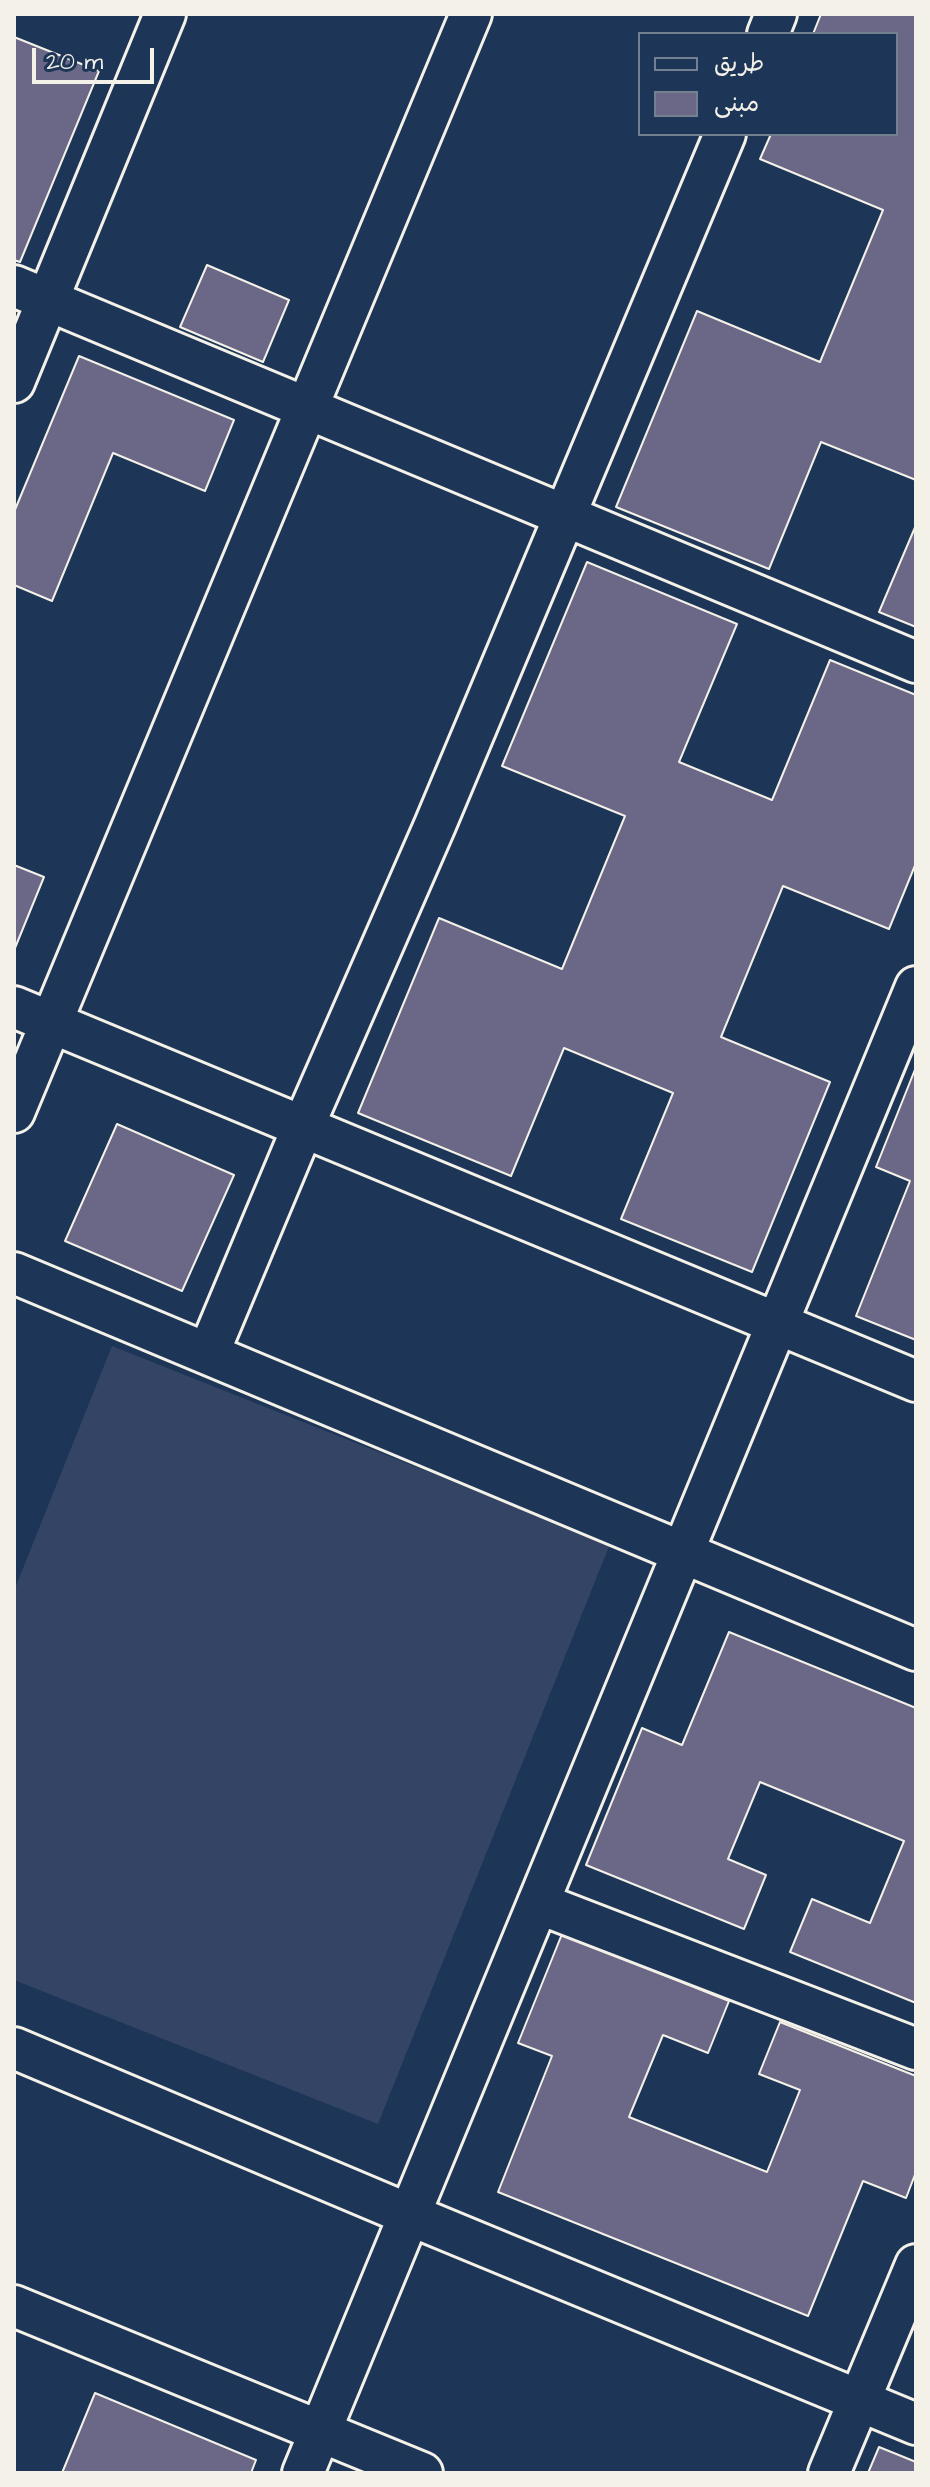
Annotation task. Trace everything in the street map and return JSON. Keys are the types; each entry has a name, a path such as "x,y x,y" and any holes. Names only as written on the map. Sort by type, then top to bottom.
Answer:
{"street":[{"path":"14,382 31,293 165,14"},
{"path":"14,1112 471,14"},
{"path":"208,1354 435,825 724,136"},
{"path":"31,293 916,662"},
{"path":"14,1007 916,1381"},
{"path":"303,2473 777,1324 911,1013"},
{"path":"14,1273 916,1650"},
{"path":"538,1903 916,2049"},
{"path":"14,2048 916,2424"},
{"path":"829,2473 916,2265"},
{"path":"14,2306 422,2473"}],"shaded area":[{"path":"112,1346 610,1544 378,2124 14,1980 14,1591"}],"building":[{"path":"821,14 916,14 916,480 821,442 769,569 616,507 697,311 820,362 883,210 760,159 770,136 898,136 898,32 814,32"},
{"path":"14,37 99,71 20,262 14,260"},
{"path":"207,265 289,300 263,362 180,327"},
{"path":"79,356 234,420 205,491 113,453 52,601 14,585 14,512"},
{"path":"916,525 916,627 879,612"},
{"path":"587,562 737,624 679,762 772,800 830,660 916,695 916,863 889,929 783,886 721,1037 830,1082 752,1272 621,1219 673,1093 564,1048 511,1176 358,1113 439,918 562,969 625,816 502,766"},
{"path":"14,865 44,877 15,948 14,947"},
{"path":"916,1067 916,1340 856,1316 910,1181 876,1167"},
{"path":"117,1124 234,1175 182,1291 65,1241"},
{"path":"729,1632 916,1708 916,2003 790,1952 812,1899 870,1923 904,1841 760,1782 728,1859 766,1875 744,1929 586,1865 642,1728 682,1745"},
{"path":"562,1934 729,2001 708,2053 663,2035 629,2117 767,2172 800,2090 759,2074 780,2022 916,2076 916,2172 906,2198 863,2181 808,2316 498,2192 552,2056 518,2043"},
{"path":"95,2393 256,2460 251,2473 62,2473"},
{"path":"879,2447 916,2462 916,2473 868,2473"}]}
